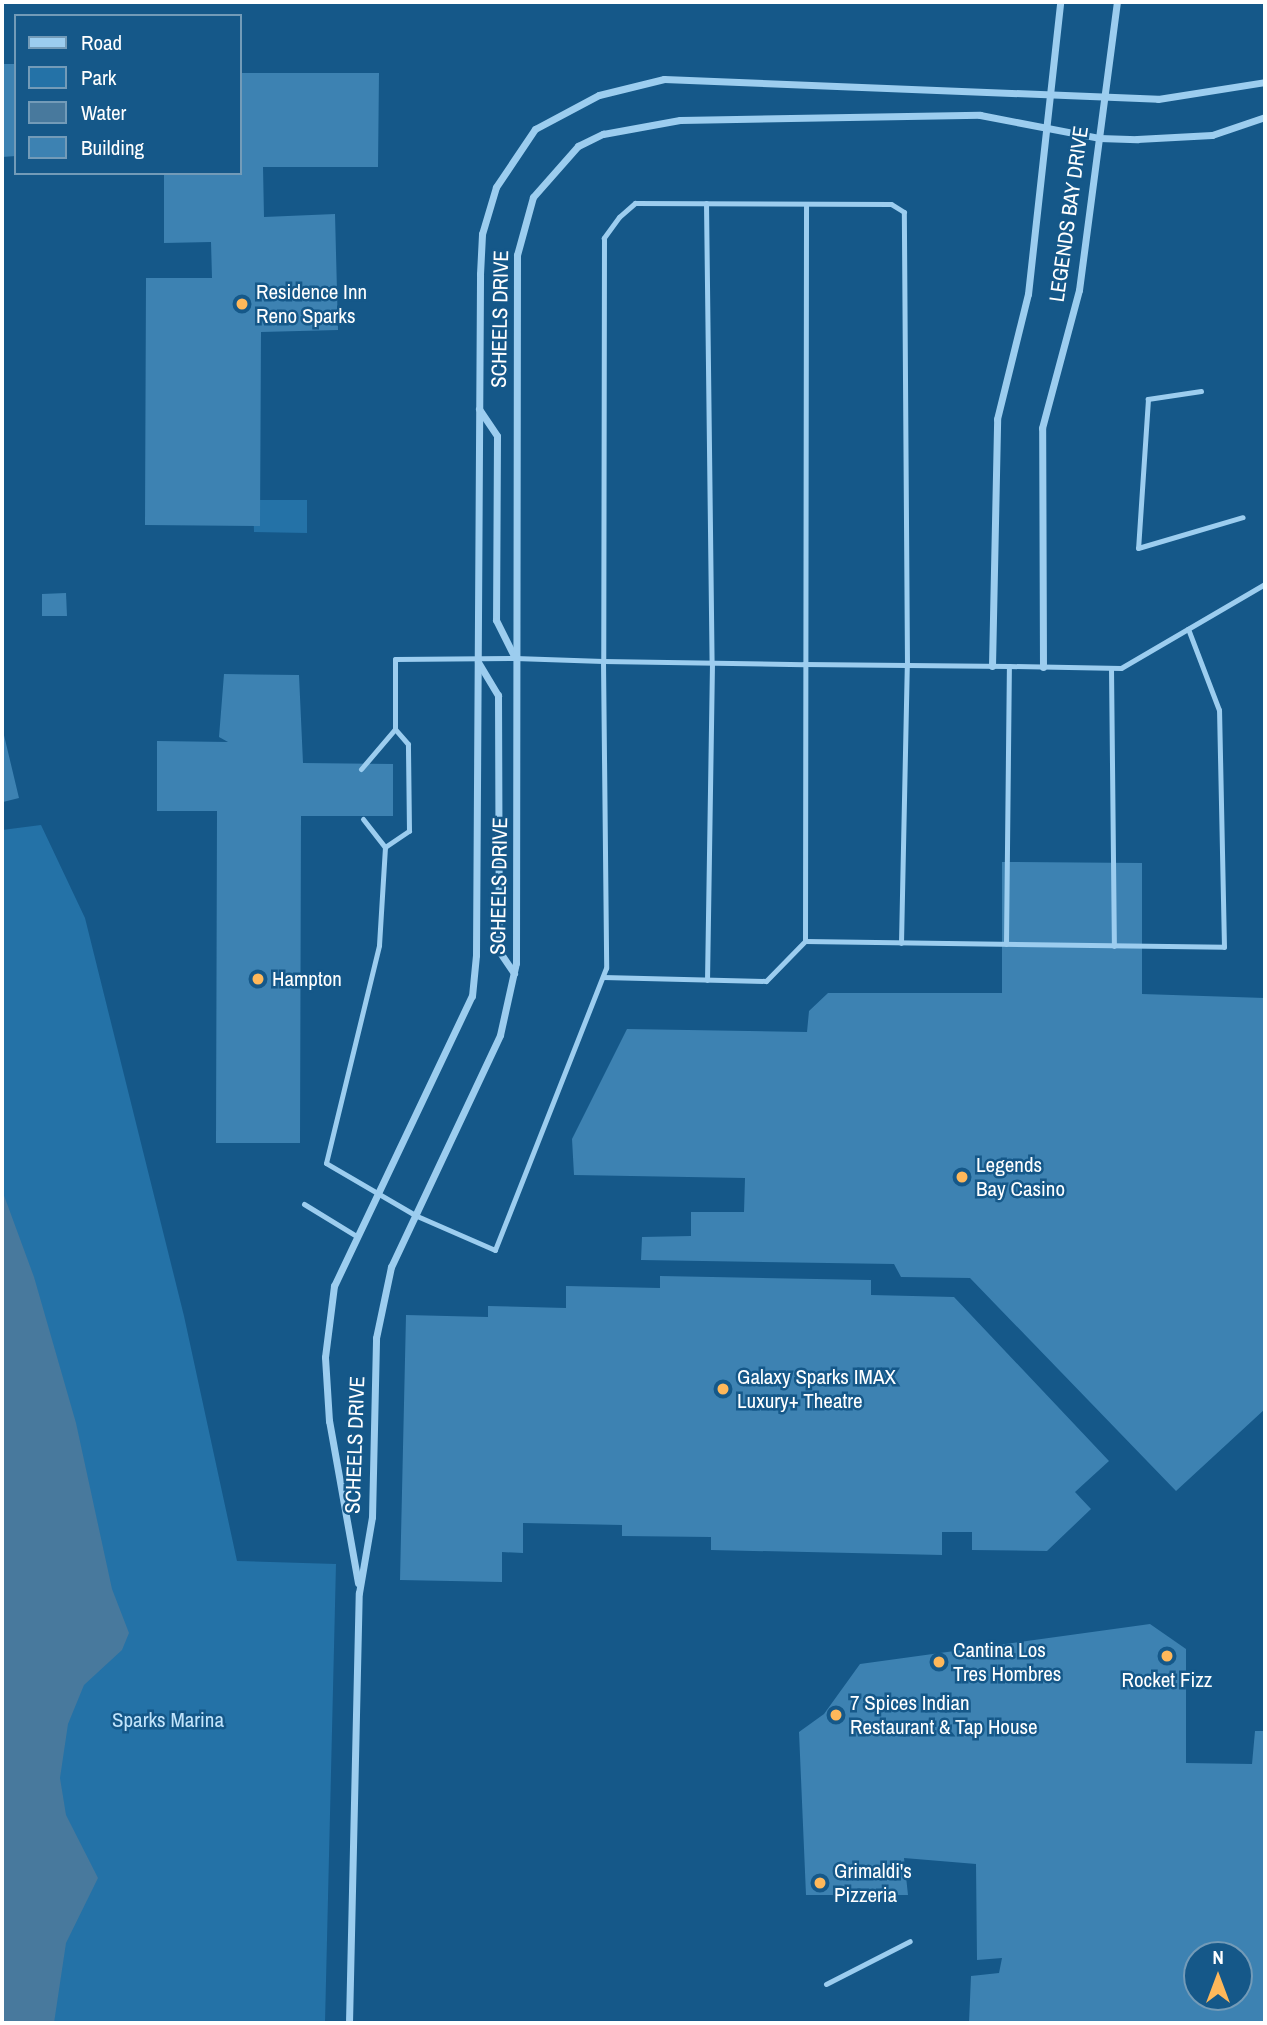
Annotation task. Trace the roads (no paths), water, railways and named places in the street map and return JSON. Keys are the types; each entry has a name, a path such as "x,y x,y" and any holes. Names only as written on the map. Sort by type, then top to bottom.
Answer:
{"street":[{"name":"LEGENDS BAY DRIVE","path":"992,666 997,419 1028,294 1042,127 1051,49 1060,2"},
{"name":"LEGENDS BAY DRIVE","path":"1043,667 1042,428 1079,290 1116,2"},
{"path":"359,1593 329,1421 325,1357 334,1286 472,996 482,234 496,187 534,129 598,95 664,79 1158,99 1265,82"},
{"name":"SCHEELS DRIVE","path":"349,2023 359,1593 372,1517 376,1338 391,1267 500,1035 514,973 519,931 515,658 517,255 524,217 546,177 578,146 603,134 680,120 980,115 1099,138 1212,135 1265,117"},
{"path":"478,408 497,436 496,620 515,658"},
{"path":"476,659 498,695 499,951 514,973"}],"lane":[{"path":"363,819 385,847 379,945 326,1163 415,1215 495,1250 603,977 604,238 635,203 891,204 904,212 908,225 907,665 901,943"},
{"path":"706,203 712,663 707,980"},
{"path":"603,977 766,981 805,941 806,204"},
{"path":"1201,391 1148,399 1138,548 1243,517"},
{"path":"361,769 395,729 395,659 515,658 1111,668 1188,629 1265,584"},
{"path":"805,941 1224,947 1220,710 1188,629"},
{"path":"1006,944 1009,666"},
{"path":"1111,668 1114,946"},
{"path":"385,847 409,831 408,744 395,729"},
{"path":"304,1204 358,1237"},
{"path":"826,1984 910,1941"}],"water":[{"path":"2,1190 34,1277 76,1423 112,1589 129,1633 122,1650 84,1685 68,1724 60,1778 66,1815 98,1878 66,1943 54,2023 2,2023"}],"place":[{"name":"Residence Inn Reno Sparks","path":"242,304"},
{"name":"Hampton","path":"258,979"},
{"name":"Legends Bay Casino","path":"962,1177"},
{"name":"Galaxy Sparks IMAX Luxury+ Theatre","path":"723,1389"},
{"name":"Rocket Fizz","path":"1167,1656"},
{"name":"Cantina Los Tres Hombres","path":"939,1662"},
{"name":"7 Spices Indian Restaurant & Tap House","path":"836,1715"},
{"name":"Grimaldi's Pizzeria","path":"820,1883"}],"park label":[{"name":"Sparks Marina","path":"168,1720"}]}
